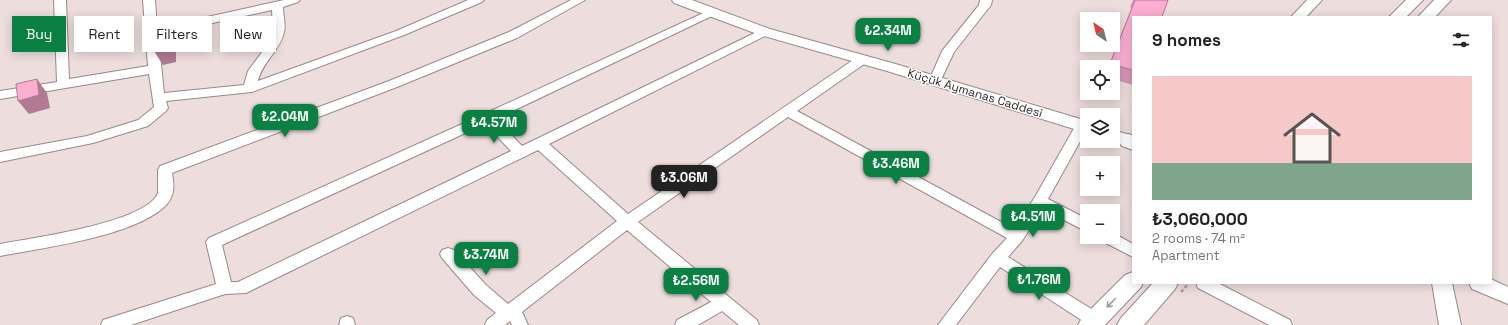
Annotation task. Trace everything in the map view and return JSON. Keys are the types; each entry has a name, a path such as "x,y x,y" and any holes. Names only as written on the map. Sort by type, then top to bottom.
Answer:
{"main road":[{"path":"1398,16 1415,0"},
{"path":"1427,16 1443,0"},
{"path":"1093,323 1132,282"},
{"path":"1129,325 1166,284"}],"street":[{"path":"60,0 63,84"},
{"path":"149,0 150,16"},
{"path":"159,98 250,88 400,33 478,0"},
{"path":"0,250 89,233 135,218 163,200 167,185 165,170 393,84 513,35 579,0"},
{"name":"Küçük Aymanas Caddesi","path":"679,0 765,32 863,59 1080,126"},
{"path":"935,81 948,51 985,5 986,0"},
{"path":"1299,16 1315,0"},
{"path":"212,19 285,2 279,31 274,44 254,71 250,88"},
{"path":"225,288 214,242 487,118 712,12"},
{"path":"109,325 225,288 240,288 539,144 765,32"},
{"path":"0,157 88,140 143,123 161,108 154,52"},
{"path":"493,325 627,222 863,59"},
{"path":"0,96 155,68"},
{"path":"788,111 1017,237"},
{"path":"487,118 520,153"},
{"path":"946,325 998,258 1017,237 1080,134"},
{"path":"539,144 627,222 751,325"},
{"path":"1040,201 1080,222"},
{"path":"1120,244 1132,250"},
{"path":"448,254 480,290 511,311 520,325"},
{"path":"998,258 1093,323"},
{"path":"1206,284 1284,325"},
{"path":"1442,284 1450,325"},
{"path":"1482,284 1508,296"},
{"path":"683,325 723,303"}],"building":[{"path":"1135,0 1168,0 1162,16 1132,16 1132,70 1120,67 1120,60 1112,60 1115,52 1120,52 1120,38"},
{"path":"37,79 39,95 18,101 16,84"}]}
